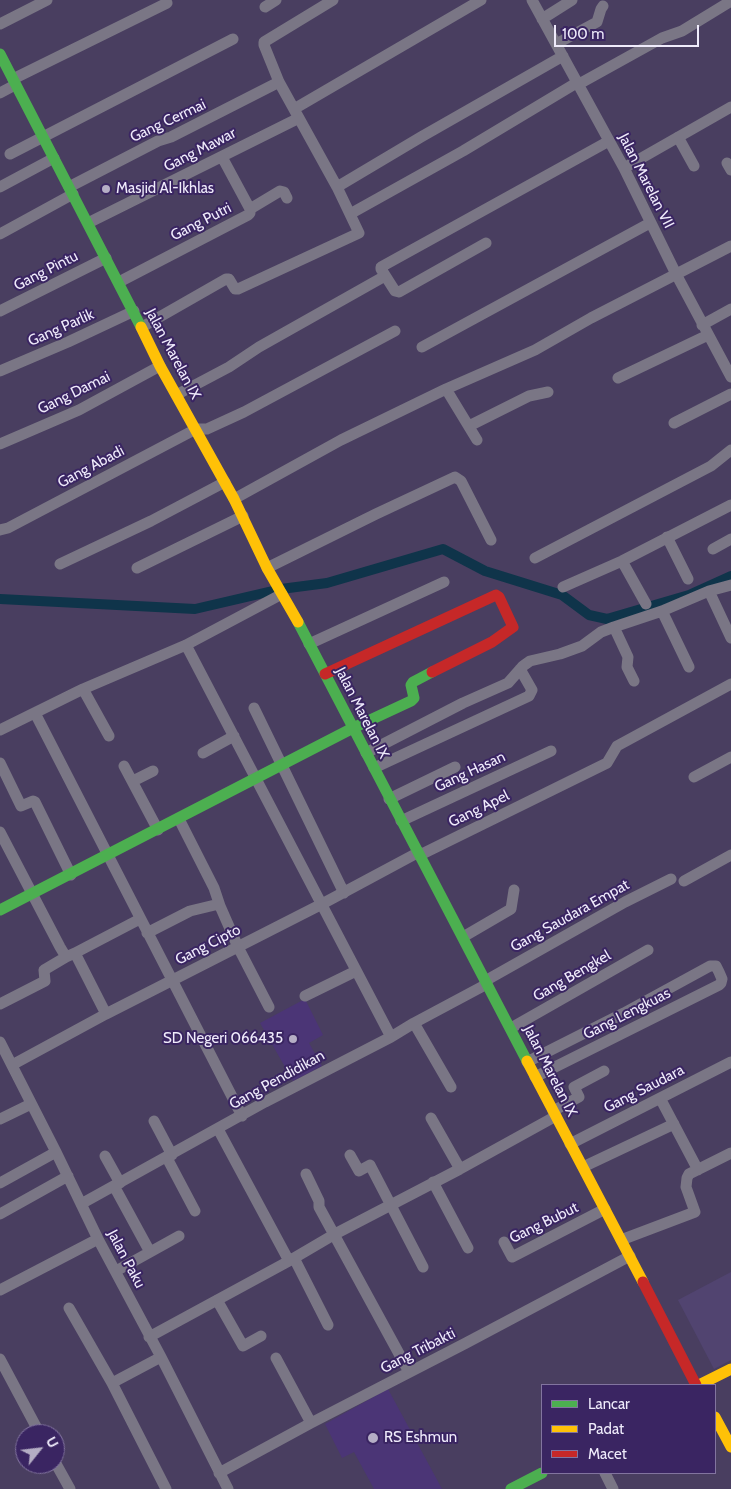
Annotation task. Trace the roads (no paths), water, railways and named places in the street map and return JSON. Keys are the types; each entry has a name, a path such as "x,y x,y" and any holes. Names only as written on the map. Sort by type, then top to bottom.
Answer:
{"main road":[{"name":"Jalan Marelan IX","path":"0,54 134,311 160,366 178,394 234,498 267,568 310,644 389,799 463,936 696,1384"},
{"path":"0,910 283,766 353,728 412,701 414,698 411,685 413,682 512,630 513,626 500,597 496,595 325,674"},
{"path":"699,1384 731,1370"},
{"path":"713,1384 731,1370"},
{"path":"716,1419 731,1447"},
{"path":"511,1489 541,1474"}],"street":[{"path":"0,24 47,0"},
{"path":"265,7 276,0"},
{"path":"142,327 226,279 229,279 235,289 238,289 359,233 337,188 279,82 264,47 264,42 333,0"},
{"name":"Gang Mawar","path":"88,223 222,157 481,0"},
{"name":"Jalan Marelan VII","path":"532,0 624,168 676,274 731,377"},
{"path":"542,19 572,0"},
{"path":"350,214 463,151 578,83 662,38 682,31 731,1"},
{"path":"0,93 14,82 167,3"},
{"path":"556,44 597,22 600,9 603,6"},
{"path":"10,154 233,39"},
{"path":"337,188 421,137 563,56"},
{"name":"Gang Cermai","path":"0,234 71,190 158,141 188,129 279,82"},
{"path":"624,168 731,107"},
{"path":"678,137 694,166"},
{"path":"486,243 400,292 395,291 381,267 609,141"},
{"path":"222,157 250,209"},
{"path":"0,187 54,158"},
{"name":"Gang Putri","path":"119,282 248,215 250,209 280,191 284,192 288,198"},
{"path":"422,347 650,223"},
{"path":"234,498 309,456 446,389 535,350 591,318 731,246"},
{"name":"Gang Pintu","path":"0,311 106,258"},
{"path":"178,394 229,367 259,347 385,276"},
{"path":"618,378 705,330 731,309"},
{"name":"Gang Parlik","path":"0,370 68,342 134,311"},
{"name":"Gang Abadi","path":"0,530 8,528 196,429 207,430 244,412 395,332"},
{"name":"Gang Damai","path":"0,444 78,410 160,366"},
{"path":"446,389 477,440"},
{"path":"469,426 529,396 548,392"},
{"path":"674,423 731,394"},
{"path":"535,558 711,466 731,450"},
{"path":"267,568 455,476 461,481 491,540"},
{"path":"60,564 151,521 225,482"},
{"path":"563,587 622,561 731,505"},
{"path":"137,568 243,516"},
{"path":"667,537 688,579"},
{"path":"713,550 731,539"},
{"path":"622,561 646,604"},
{"path":"310,644 444,582"},
{"path":"366,753 463,703 508,683 530,661 560,654 582,646 601,632 662,611 709,591 731,585"},
{"path":"709,591 727,622 731,638"},
{"path":"0,730 83,689 186,645 281,593"},
{"path":"662,611 689,667"},
{"path":"614,627 628,657 627,666 634,681"},
{"path":"186,645 391,1037"},
{"path":"374,768 529,696 532,690 520,669"},
{"name":"Gang Apel","path":"419,854 607,762 616,746 731,684"},
{"path":"83,689 109,736"},
{"path":"254,708 344,892"},
{"path":"35,713 242,1116"},
{"path":"203,753 234,736"},
{"name":"Gang Hasan","path":"402,820 551,751"},
{"path":"694,776 731,757"},
{"path":"0,763 21,806 32,801 35,802 71,875"},
{"path":"124,766 158,830"},
{"path":"389,799 455,767"},
{"path":"133,781 152,771"},
{"path":"179,819 214,888 238,947 269,1007"},
{"path":"0,832 33,894 106,1014"},
{"name":"Gang Cipto","path":"12,1065 106,1014 419,854"},
{"path":"684,881 731,856"},
{"name":"Gang Saudara Empat","path":"486,982 625,902 670,879"},
{"path":"463,936 511,909 514,890"},
{"path":"147,933 190,911 219,904"},
{"path":"0,1004 45,980 44,970 140,919"},
{"name":"Gang Bengkel","path":"511,1028 648,950"},
{"path":"528,1062 710,966 716,966 725,972"},
{"path":"306,996 356,971"},
{"name":"Gang Lengkuas","path":"535,1077 719,985 725,972"},
{"name":"Gang Pendidikan","path":"82,1204 315,1076 391,1037 486,982"},
{"path":"414,1023 451,1087"},
{"name":"Jalan Paku","path":"0,1042 98,1239 228,1489"},
{"name":"Gang Saudara","path":"570,1144 731,1062"},
{"path":"150,1336 335,1234 460,1169 579,1097 574,1087 604,1071"},
{"path":"660,1098 698,1170"},
{"path":"0,1119 31,1104"},
{"path":"431,1118 460,1169"},
{"path":"154,1121 195,1211"},
{"path":"583,1167 674,1124"},
{"path":"218,1129 328,1325"},
{"path":"0,1183 56,1152"},
{"path":"621,1240 694,1212 686,1182 690,1174 731,1153"},
{"path":"350,1154 359,1171 370,1165 423,1267"},
{"path":"106,1156 117,1184 150,1252"},
{"path":"306,1174 320,1207 409,1372"},
{"path":"0,1214 68,1176"},
{"path":"433,1182 468,1248"},
{"name":"Gang Bubut","path":"504,1242 512,1257 605,1209"},
{"path":"116,1272 179,1236"},
{"path":"0,1290 98,1239"},
{"name":"Gang Tribakti","path":"219,1473 630,1256"},
{"path":"217,1300 243,1346 261,1336"},
{"path":"69,1308 112,1383 166,1489"},
{"path":"112,1383 161,1357"},
{"path":"276,1358 311,1423"},
{"path":"0,1359 35,1424"},
{"path":"62,1474 70,1489"},
{"path":"606,1474 613,1489"}],"waterway":[{"path":"0,599 195,609 281,589 327,583 443,549 485,571 562,595 589,615 607,619 689,595 731,576"}],"place":[{"name":"Masjid Al-Ikhlas","path":"106,189"},
{"name":"SD Negeri 066435","path":"293,1039"},
{"name":"RS Eshmun","path":"373,1438"}]}
